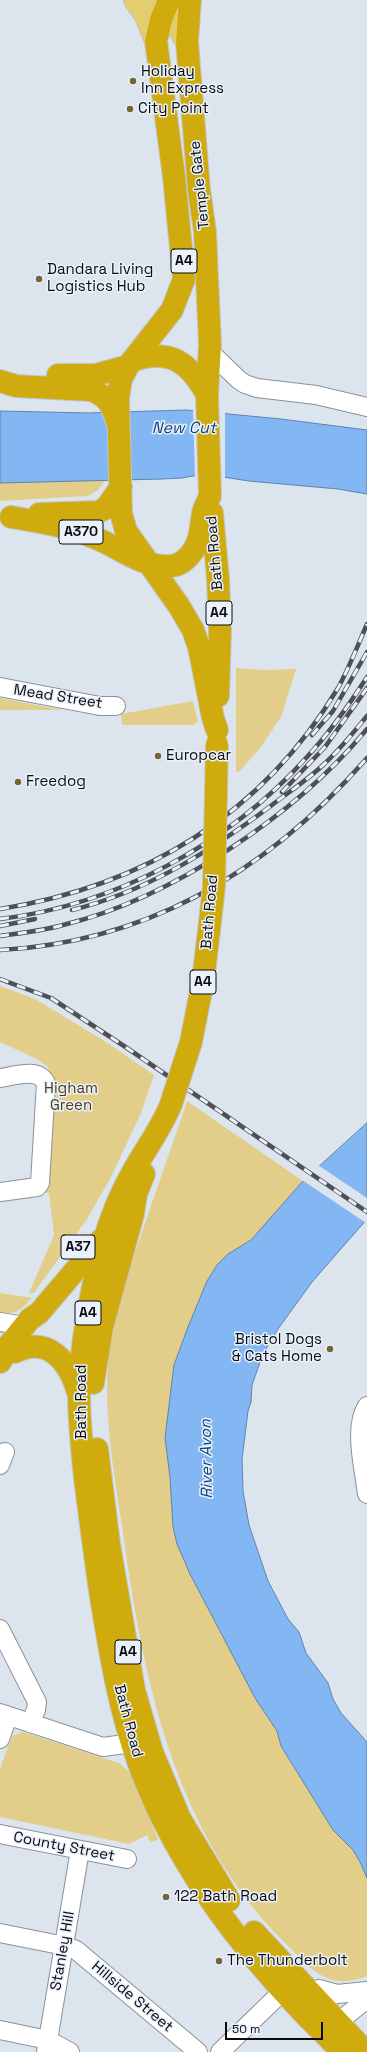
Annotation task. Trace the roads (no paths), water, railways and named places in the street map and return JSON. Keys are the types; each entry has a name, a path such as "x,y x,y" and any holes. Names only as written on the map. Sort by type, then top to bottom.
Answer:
{"highway":[{"name":"Temple Gate","path":"190,0 187,42 199,190 205,232 210,353 207,401"},
{"path":"156,41 165,2"},
{"name":"A4","path":"156,41 174,177 184,279 172,310 131,363 109,395 118,424 118,494 121,514 126,531 147,546 161,551 169,551 184,545 202,521"},
{"name":"A4","path":"131,363 149,355 161,355 173,358 188,368 201,383 207,401 210,494 203,511 202,533 198,545 181,564 165,566 147,562"},
{"path":"0,380 19,376 95,375 131,363"},
{"path":"0,380 16,386 90,390 109,395"},
{"name":"A370","path":"5,517 98,512 106,508 118,494"},
{"name":"Bath Road","path":"107,1232 136,1194 157,1146 191,1042 203,980 214,886 220,630 218,579 210,494"},
{"name":"A370","path":"5,517 74,530 102,540 147,562"},
{"name":"Bath Road","path":"126,531 179,606 193,630 199,647 217,737"},
{"name":"Bath Road","path":"169,1109 133,1172 117,1204 107,1232 83,1336 79,1395 81,1439 93,1545 110,1648 132,1743 148,1789 193,1872 218,1910 283,1991 331,2028 366,2052"},
{"name":"Bath Road","path":"136,1194 134,1214 102,1327 94,1374 92,1402 109,1544 134,1690 152,1752 180,1819 236,1911 331,2028 343,2052"},
{"name":"A37","path":"5,1351 37,1324 39,1312 58,1272 102,1215 117,1204"},
{"name":"A37","path":"39,1312 107,1232"},
{"path":"5,1351 36,1346 48,1349 68,1366 79,1395"},
{"name":"Bath Road","path":"236,1911 305,1980 319,1988"}],"main road":[{"path":"135,0 146,16 156,41"},
{"path":"165,2 187,42"}],"street":[{"path":"210,353 239,380 257,388 316,395 367,407"},
{"name":"Mead Street","path":"0,688 100,706 116,706"},
{"path":"0,1078 36,1074 43,1076 46,1083 40,1183 37,1188 0,1192"},
{"path":"0,1322 39,1312"},
{"path":"367,1406 363,1412 360,1430 367,1494"},
{"path":"0,1629 37,1702 36,1710 30,1723"},
{"path":"0,1739 4,1714 103,1747 132,1743"},
{"name":"County Street","path":"0,1834 127,1859"},
{"name":"Stanley Hill","path":"47,2046 80,1850"},
{"name":"Hillside Street","path":"0,1933 64,1946 76,1950 198,2052"},
{"path":"319,1988 337,1994 367,1991"},
{"path":"220,2052 283,1991"},
{"path":"331,2028 367,1999"},
{"path":"0,2030 70,2052"}],"water":[{"name":"New Cut","path":"187,410 281,419 367,430 367,494 338,489 249,481 204,474 182,478 162,479 0,483 0,411 88,413"},
{"name":"River Avon","path":"367,1123 367,1219 312,1282 278,1329 263,1354 252,1385 251,1402 248,1411 242,1459 243,1491 249,1525 268,1581 288,1619 299,1632 306,1653 328,1683 333,1699 341,1713 367,1742 367,1878 353,1850 333,1830 281,1746 277,1731 255,1698 190,1574 177,1544 173,1527 170,1477 165,1438 174,1365 207,1281 217,1265 228,1254 251,1240 303,1181"}],"railway":[{"path":"0,909 53,898 103,883 150,862 194,838 236,808 273,773 308,733 338,688 367,624"},
{"path":"312,735 333,711 367,652"},
{"path":"0,919 43,912 86,900 128,885 168,865 206,843 242,817 276,788 307,757 324,738 367,677"},
{"path":"282,792 325,747 367,688"},
{"path":"72,910 99,902 152,881 177,868 226,838 316,771 340,748 367,716"},
{"path":"0,936 32,932 55,927 104,913 146,895 188,874 269,822 305,792 338,761 367,729"},
{"path":"0,950 55,944 107,932 156,915 203,893 248,865 290,834 330,798 367,758"},
{"path":"0,926 35,919"},
{"path":"0,979 51,998 367,1212"}],"place":[{"name":"Holiday Inn Express","path":"133,81"},
{"name":"City Point","path":"130,109"},
{"name":"Dandara Living Logistics Hub","path":"39,279"},
{"name":"Europcar","path":"158,756"},
{"name":"Freedog","path":"18,782"},
{"name":"Bristol Dogs & Cats Home","path":"330,1349"},
{"name":"122 Bath Road","path":"166,1897"},
{"name":"The Thunderbolt","path":"219,1961"}],"park label":[{"name":"Higham Green","path":"71,1098"}]}
